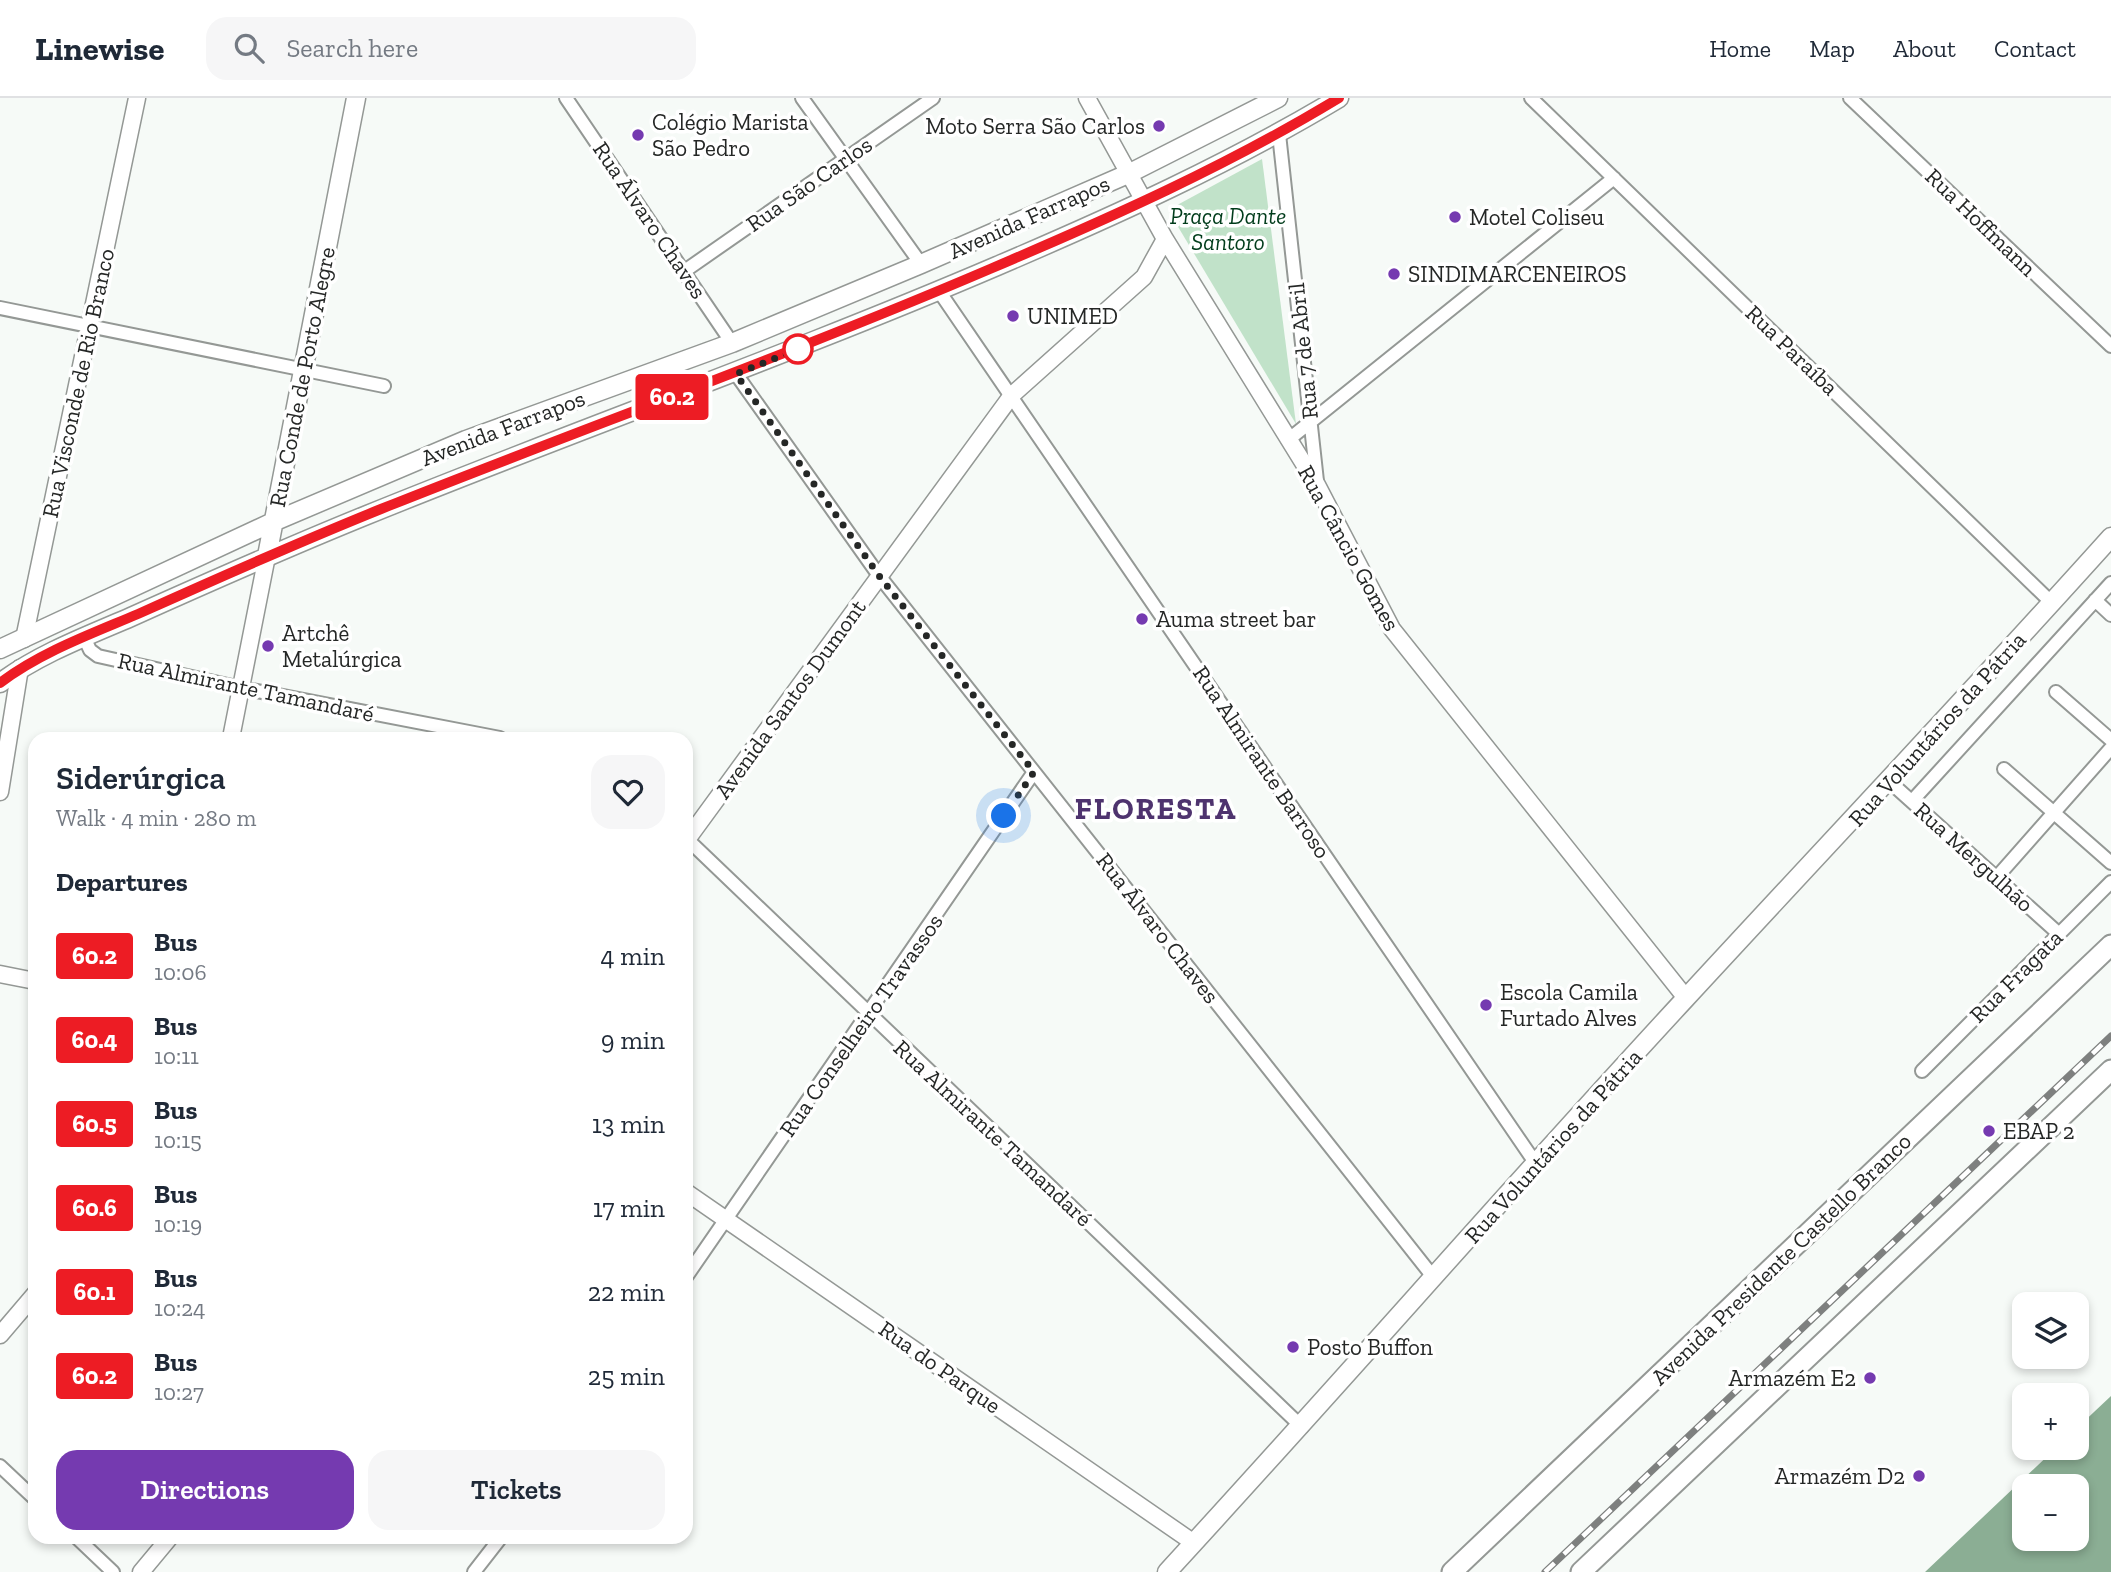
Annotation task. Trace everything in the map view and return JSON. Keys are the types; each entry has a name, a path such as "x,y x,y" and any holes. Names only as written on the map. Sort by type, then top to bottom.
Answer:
{"main road":[{"name":"Rua Conde de Porto Alegre","path":"267,556 356,98"},
{"name":"Avenida Farrapos","path":"0,682 20,668 267,556 492,465 736,374 1145,203 1279,134 1339,98"},
{"name":"Avenida Farrapos","path":"0,649 273,522 466,440 732,343 921,264 1130,173 1274,99"},
{"name":"Rua Voluntários da Pátria","path":"1167,1572 1302,1427 1686,998 1890,782 2111,537"},
{"path":"0,635 24,639"},
{"name":"Rua Visconde de Rio Branco","path":"20,668 24,639"},
{"name":"Avenida Presidente Castello Branco","path":"1452,1572 2111,945"},
{"path":"1581,1572 2111,1070"}],"street":[{"name":"Rua Visconde de Rio Branco","path":"24,639 136,98"},
{"name":"Rua Álvaro Chaves","path":"566,98 732,343"},
{"path":"802,98 921,264"},
{"name":"Rua São Carlos","path":"685,270 933,98"},
{"name":"Rua Câncio Gomes","path":"1087,98 1165,239 1317,485 1392,629 1686,998"},
{"name":"Rua Paraíba","path":"1531,98 2052,603"},
{"name":"Rua Hoffmann","path":"1850,98 2111,346"},
{"name":"Rua 7 de Abril","path":"1279,134 1317,485"},
{"path":"1288,440 1614,178"},
{"name":"Avenida Santos Dumont","path":"693,830 1012,395 1144,277 1165,239"},
{"name":"Rua Almirante Barroso","path":"939,291 1536,1164"},
{"path":"0,308 384,386"},
{"name":"Rua Álvaro Chaves","path":"736,374 880,577 1434,1278"},
{"name":"Rua Conde de Porto Alegre","path":"232,732 267,556"},
{"path":"1912,802 2111,583"},
{"path":"2095,600 2111,615"},
{"name":"Rua Almirante Tamandaré","path":"85,638 90,650 98,656 241,688 469,732"},
{"path":"0,792 20,668"},
{"path":"2056,692 2111,740"},
{"path":"1997,877 2111,748"},
{"path":"2004,769 2111,863"},
{"name":"Rua Conselheiro Travassos","path":"693,1267 1034,772"},
{"name":"Rua Mergulhão","path":"1890,782 2058,933"},
{"name":"Rua Almirante Tamandaré","path":"693,846 1302,1427"},
{"name":"Rua Fragata","path":"1922,1072 2111,882"},
{"path":"0,974 28,980"},
{"name":"Rua do Parque","path":"693,1197 1194,1543"},
{"path":"0,1335 28,1302"},
{"path":"0,1466 28,1492"},
{"path":"83,1544 113,1572"},
{"path":"141,1572 164,1544"},
{"path":"474,1572 496,1544"}],"green space":[{"name":"Praça Dante Santoro","path":"1262,159 1296,424 1168,210"}],"shaded area":[{"path":"2111,1396 2111,1572 1925,1572 2012,1490 2012,1551 2089,1551 2089,1474 2028,1474 2043,1460 2089,1460 2089,1417"}],"railway":[{"path":"1545,1572 2111,1036"}],"bus line":[{"name":"60.2","path":"0,683 20,668 62,648 267,556 479,470 736,374 1145,203 1279,134 1339,98"}],"place":[{"name":"Moto Serra São Carlos","path":"1159,126"},
{"name":"Colégio Marista São Pedro","path":"638,135"},
{"name":"Motel Coliseu","path":"1455,217"},
{"name":"SINDIMARCENEIROS","path":"1394,274"},
{"name":"UNIMED","path":"1013,316"},
{"name":"Auma street bar","path":"1142,619"},
{"name":"Artchê Metalúrgica","path":"268,646"},
{"name":"Escola Camila Furtado Alves","path":"1486,1005"},
{"name":"EBAP 2","path":"1989,1131"},
{"name":"Posto Buffon","path":"1293,1347"},
{"name":"Armazém E2","path":"1870,1378"},
{"name":"Armazém D2","path":"1919,1476"}],"district":[{"name":"FLORESTA","path":"1156,809"}],"route":[{"path":"798,349 736,374 880,577 1034,772 1004,816"}]}
